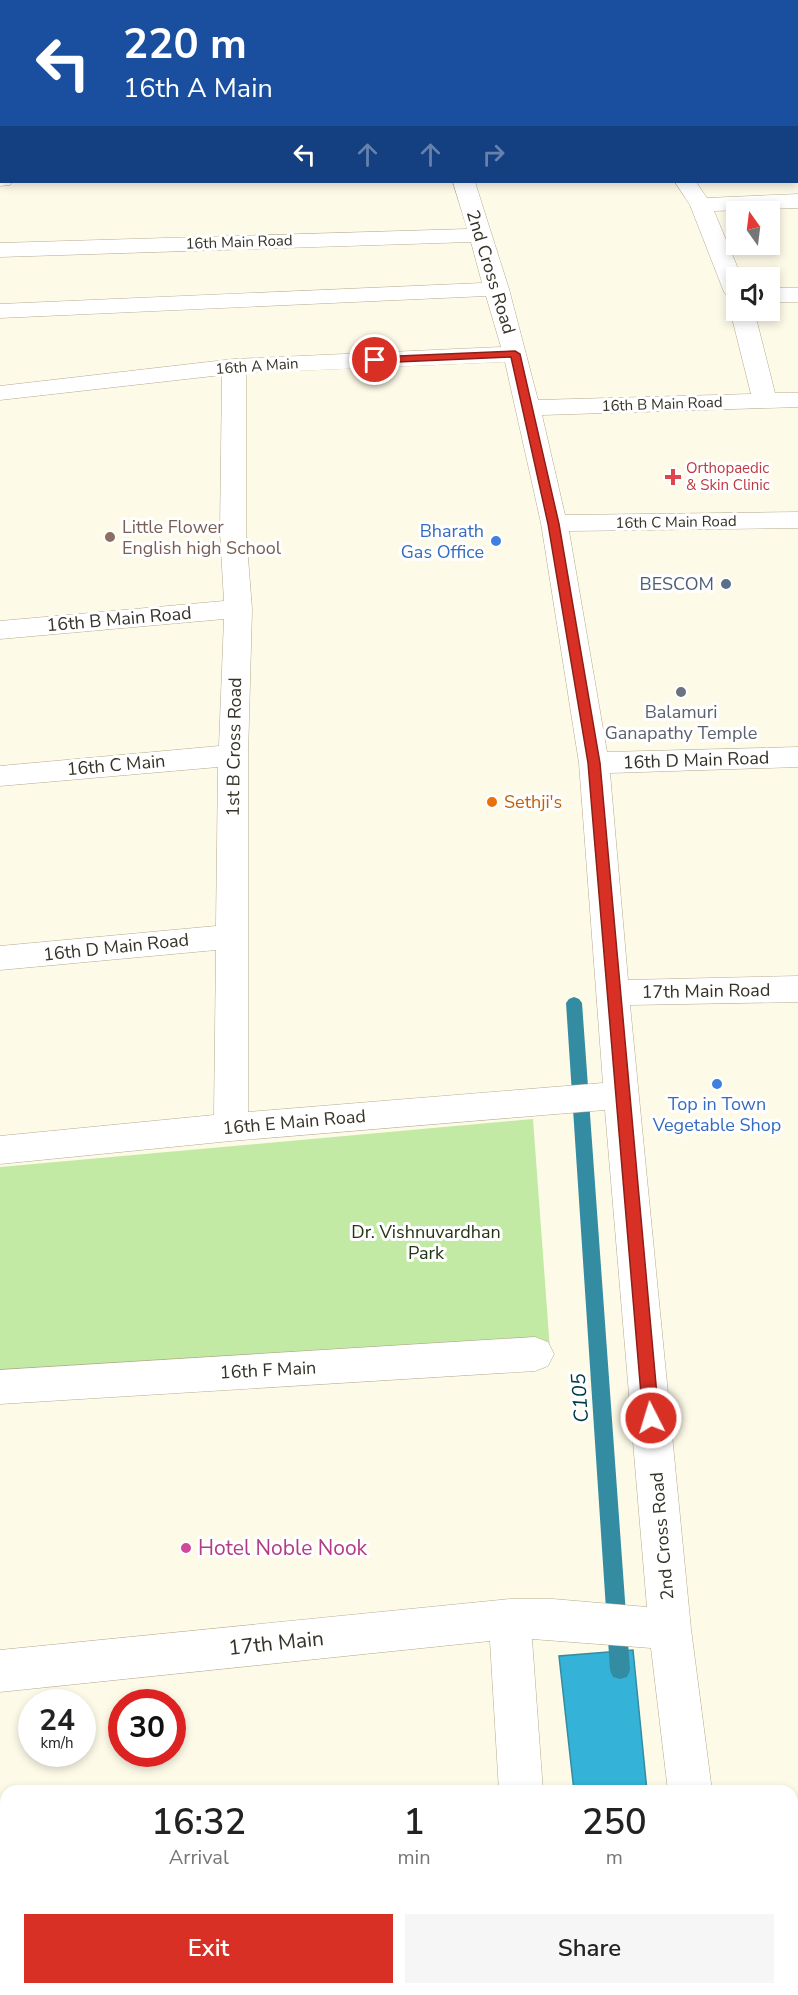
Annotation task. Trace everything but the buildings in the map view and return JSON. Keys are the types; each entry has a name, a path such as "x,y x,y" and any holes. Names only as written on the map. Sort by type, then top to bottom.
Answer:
{"street":[{"name":"2nd Cross Road","path":"464,183 515,354 554,524 594,763 621,1095 652,1627 689,1785"},
{"path":"687,183 701,205 726,267"},
{"path":"701,205 798,201"},
{"name":"16th Main Road","path":"0,250 478,234"},
{"path":"0,311 497,289"},
{"path":"780,295 798,295"},
{"path":"745,321 765,401"},
{"name":"16th A Main","path":"0,393 234,366 515,354"},
{"name":"1st B Cross Road","path":"231,1127 232,755 238,609 233,532 234,366"},
{"name":"16th B Main Road","path":"527,408 798,400"},
{"name":"16th C Main Road","path":"554,524 798,520"},
{"name":"16th B Main Road","path":"0,630 238,609"},
{"name":"16th C Main","path":"0,776 232,755"},
{"name":"16th D Main Road","path":"594,763 798,757"},
{"name":"16th D Main Road","path":"0,958 232,936"},
{"name":"17th Main Road","path":"614,993 798,989"},
{"name":"16th E Main Road","path":"0,1150 231,1127 588,1100 621,1095"},
{"name":"16th F Main","path":"0,1387 535,1354"},
{"name":"17th Main","path":"0,1671 510,1619 553,1618 652,1627"},
{"path":"510,1619 521,1785"}],"green space":[{"name":"Dr. Vishnuvardhan Park","path":"533,1119 550,1350 0,1374 0,1167"}],"water":[{"path":"633,1650 646,1785 573,1785 559,1656"}],"waterway":[{"name":"C105","path":"574,1003 620,1670"}],"place":[{"name":"Orthopaedic & Skin Clinic","path":"673,477"},
{"name":"Little Flower English high School","path":"110,537"},
{"name":"Bharath Gas Office","path":"496,541"},
{"name":"BESCOM","path":"726,584"},
{"name":"Balamuri Ganapathy Temple","path":"681,692"},
{"name":"Sethji's","path":"492,802"},
{"name":"Top in Town Vegetable Shop","path":"717,1084"},
{"name":"Hotel Noble Nook","path":"186,1548"}],"route":[{"path":"375,360 515,354 554,524 594,763 621,1095 651,1418"}]}
